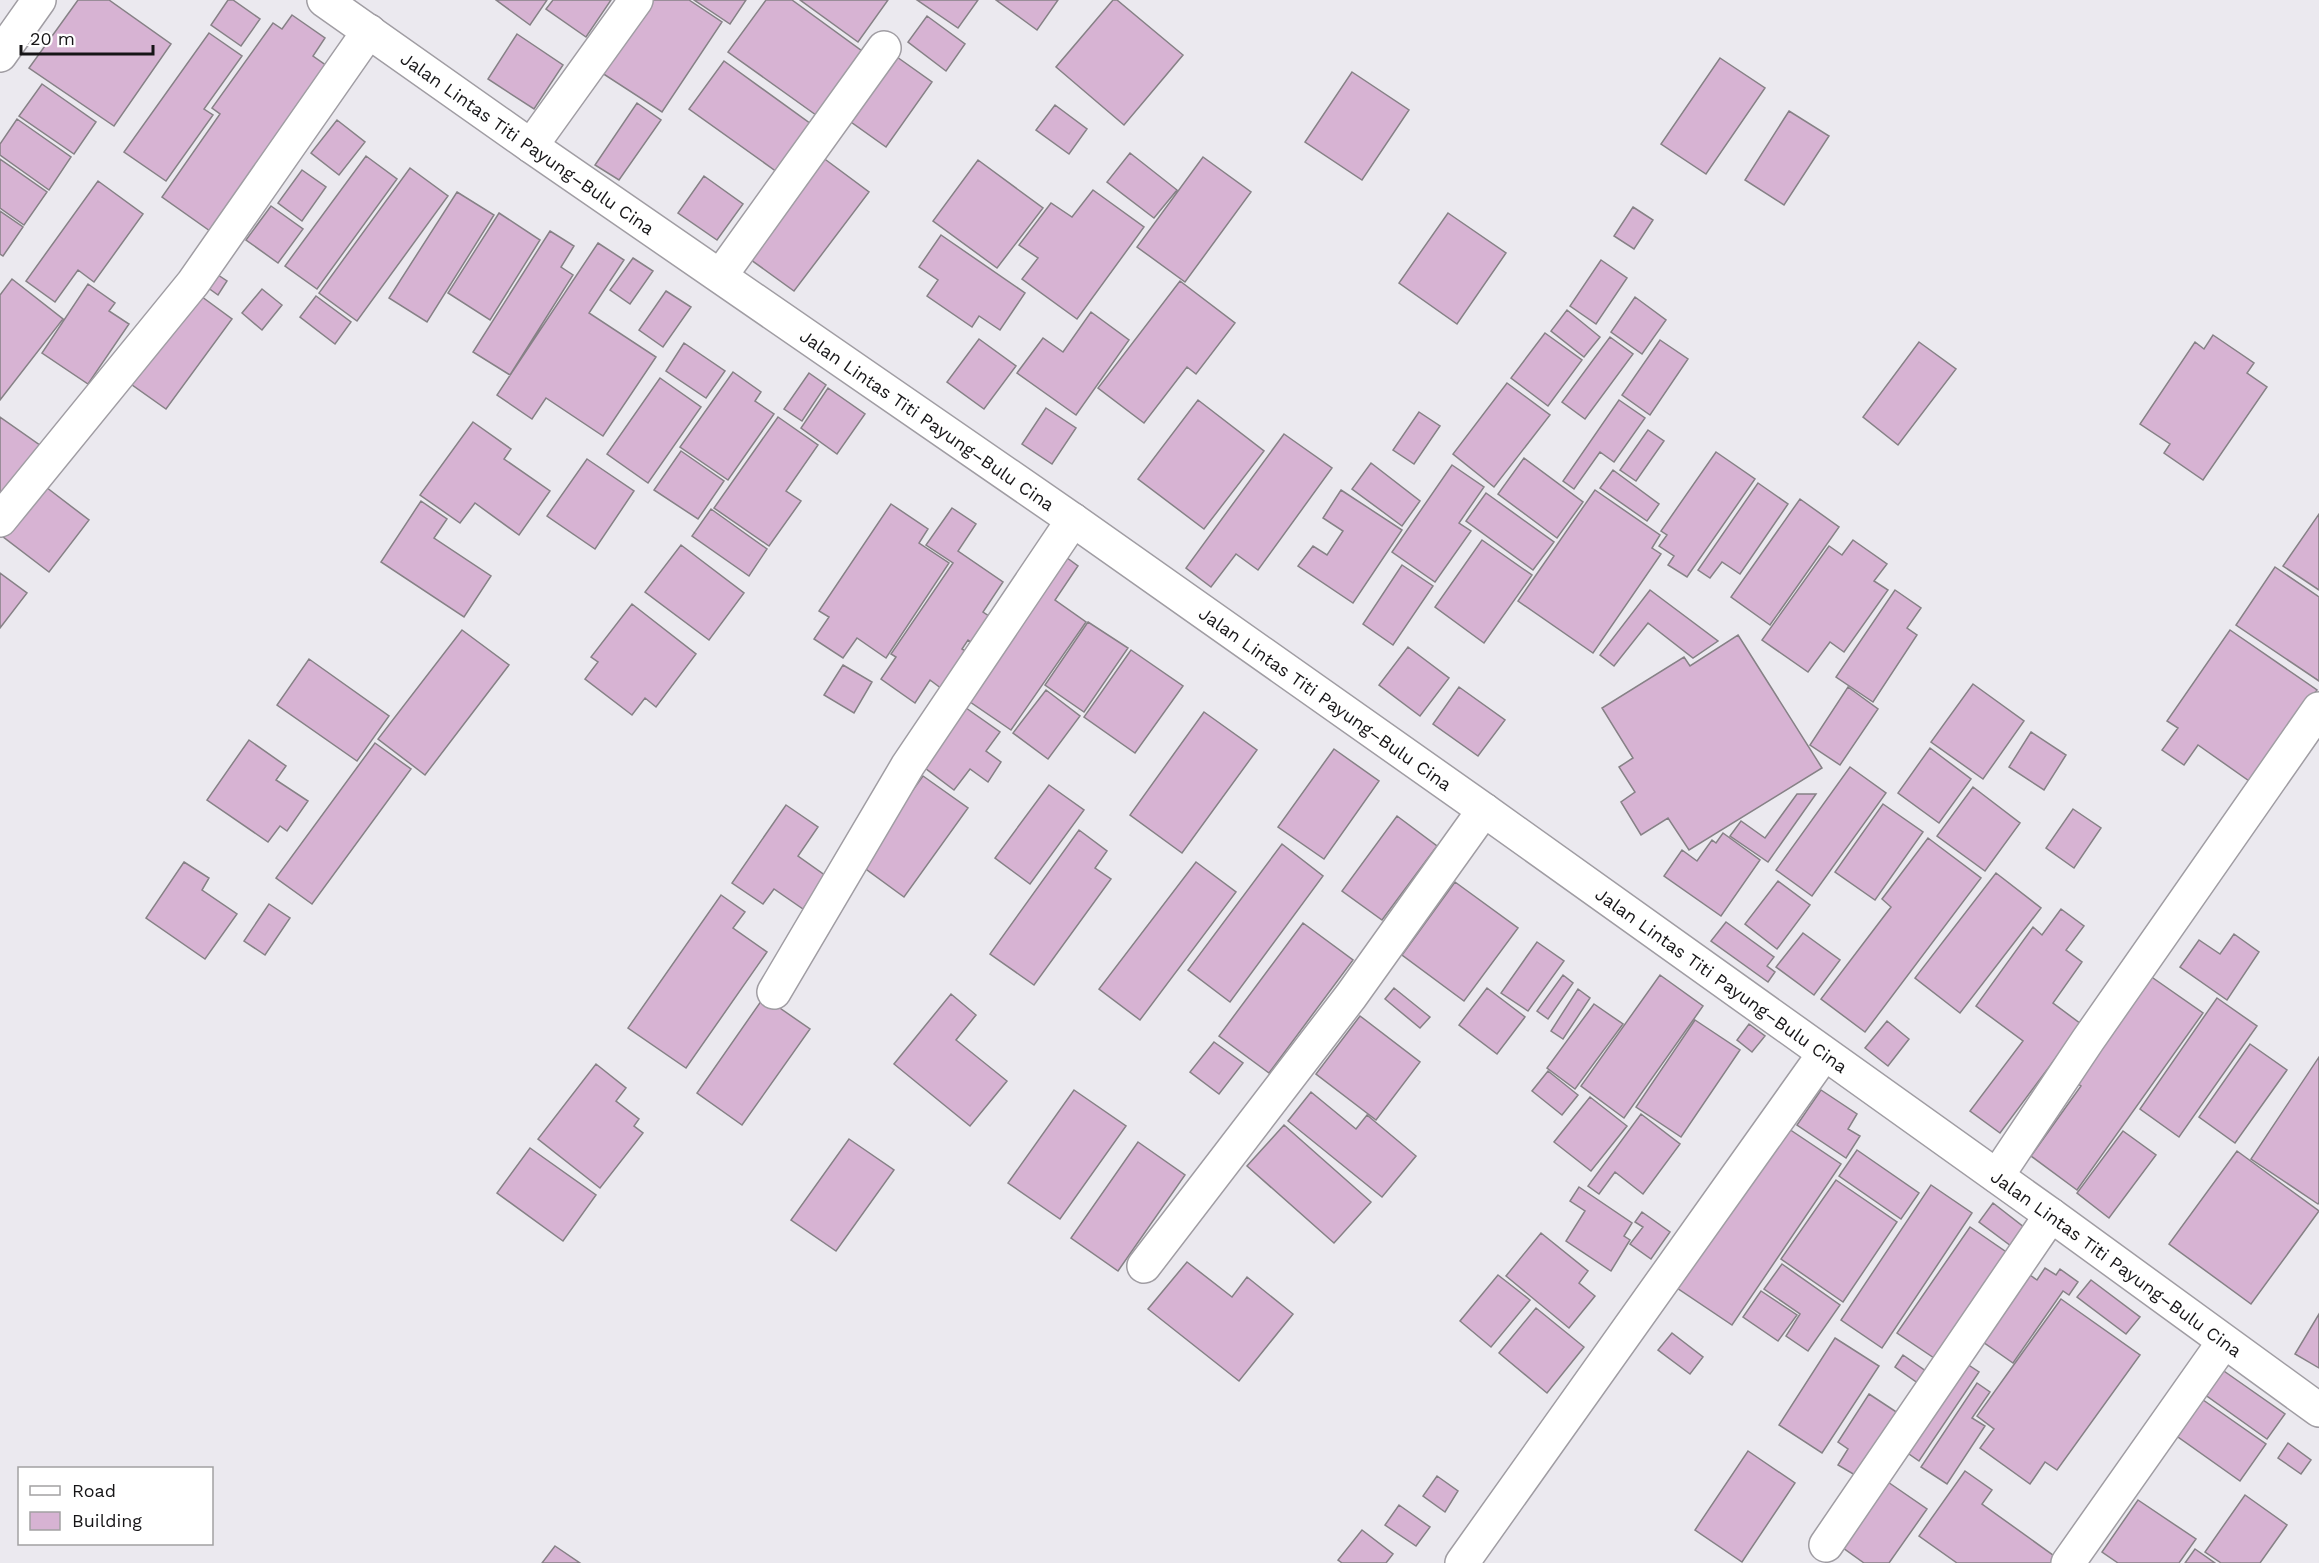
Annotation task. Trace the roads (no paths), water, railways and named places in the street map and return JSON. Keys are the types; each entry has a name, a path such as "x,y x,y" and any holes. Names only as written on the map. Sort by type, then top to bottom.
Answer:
{"street":[{"path":"0,55 39,0"},
{"name":"Jalan Lintas Titi Payung–Bulu Cina","path":"324,0 531,146 1073,520 1484,810 1997,1176 2223,1343 2319,1410"},
{"path":"531,146 636,0"},
{"path":"0,520 193,283 369,31"},
{"path":"720,275 884,48"},
{"path":"774,992 908,765 1073,520"},
{"path":"1997,1176 2088,1040 2319,709"},
{"path":"1144,1266 1351,996 1484,810"},
{"path":"1461,1563 1824,1054"},
{"path":"1826,1545 2051,1215"},
{"path":"2068,1563 2223,1343"}]}
